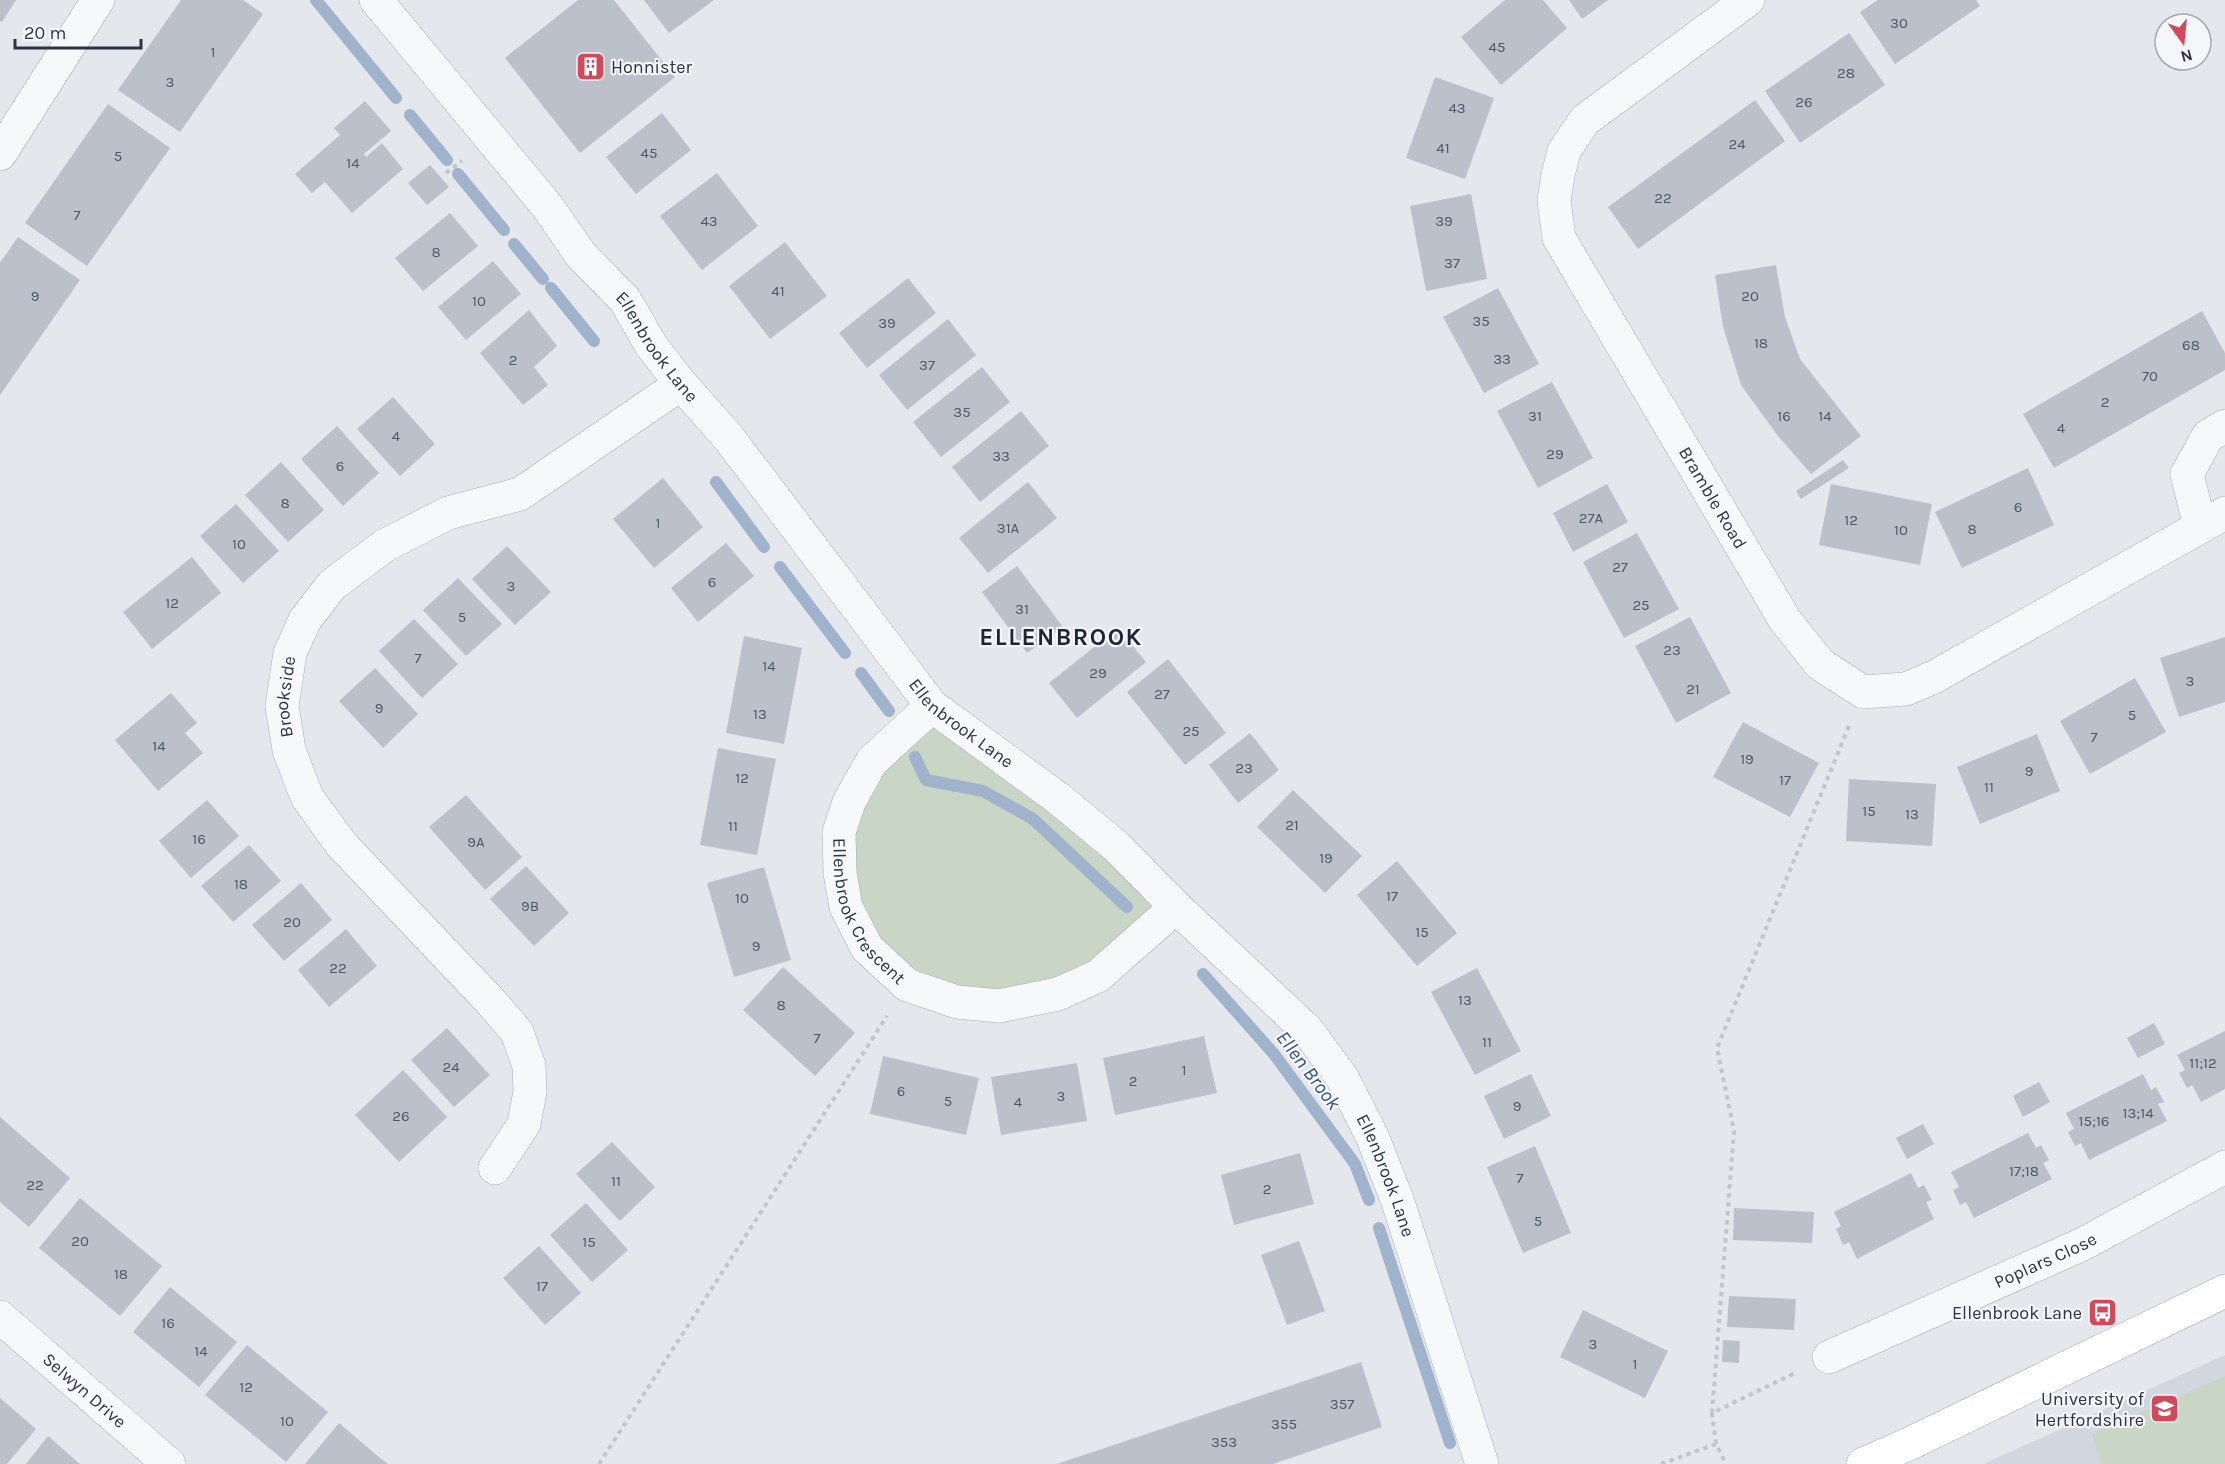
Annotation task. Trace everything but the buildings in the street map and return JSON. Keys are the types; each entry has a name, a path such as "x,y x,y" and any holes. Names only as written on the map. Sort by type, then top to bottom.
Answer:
{"main road":[{"path":"1863,1464 2225,1291"}],"street":[{"path":"0,154 98,0"},
{"name":"Ellenbrook Lane","path":"376,0 403,14 581,255 625,300 651,345 681,384 728,437 932,706 1059,799 1116,846 1176,907 1308,1031 1343,1078 1372,1136 1398,1202 1482,1464"},
{"name":"Bramble Road","path":"1748,0 1585,120 1564,151 1558,175 1554,201 1559,238 1785,620 1820,664 1863,692"},
{"name":"Brookside","path":"495,1168 524,1124 530,1092 529,1066 517,1032 342,844 307,797 289,750 282,706 290,654 305,620 332,585 384,546 448,513 520,494 681,384"},
{"path":"1863,692 1906,689 1934,677 2218,517 2187,474 2208,436 2225,426"},
{"name":"Ellenbrook Crescent","path":"932,706 872,761 849,802 839,832 840,873 846,907 867,948 907,985 957,1002 999,1006 1058,994 1098,976 1176,907"},
{"name":"Poplars Close","path":"1829,1357 2083,1244 2225,1167"},
{"name":"Selwyn Drive","path":"0,1317 169,1464"}],"path":[{"path":"1726,1464 1716,1444 1712,1413 1734,1131 1717,1048 1863,692"},
{"path":"599,1464 907,985"},
{"path":"1712,1413 1829,1357"},
{"path":"1661,1464 1716,1444"}],"shaded area":[{"name":"University of Hertfordshire","path":"2225,1355 2225,1464 1983,1464"}],"green space":[{"path":"932,706 1176,907 1058,994 907,985 846,907 849,802"},
{"path":"2225,1376 2225,1464 2101,1464 2092,1434"}],"waterway":[{"name":"Ellen Brook","path":"316,0 396,98"},
{"name":"Ellen Brook","path":"410,115 447,160"},
{"name":"Ellen Brook","path":"458,174 504,230"},
{"name":"Ellen Brook","path":"514,244 543,279"},
{"name":"Ellen Brook","path":"551,288 594,341"},
{"name":"Ellen Brook","path":"716,482 764,547"},
{"name":"Ellen Brook","path":"780,567 845,653"},
{"name":"Ellen Brook","path":"861,673 889,711"},
{"name":"Ellen Brook","path":"915,757 926,780 983,791 1033,819 1127,907"},
{"name":"Ellen Brook","path":"1203,974 1274,1054 1355,1164 1369,1200"},
{"name":"Ellen Brook","path":"1379,1228 1450,1443"}],"place":[{"name":"Honnister","path":"590,67"},
{"name":"Ellenbrook Lane","path":"2103,1313"},
{"name":"University of Hertfordshire","path":"2165,1409"}],"district":[{"name":"ELLENBROOK","path":"1061,637"}]}
